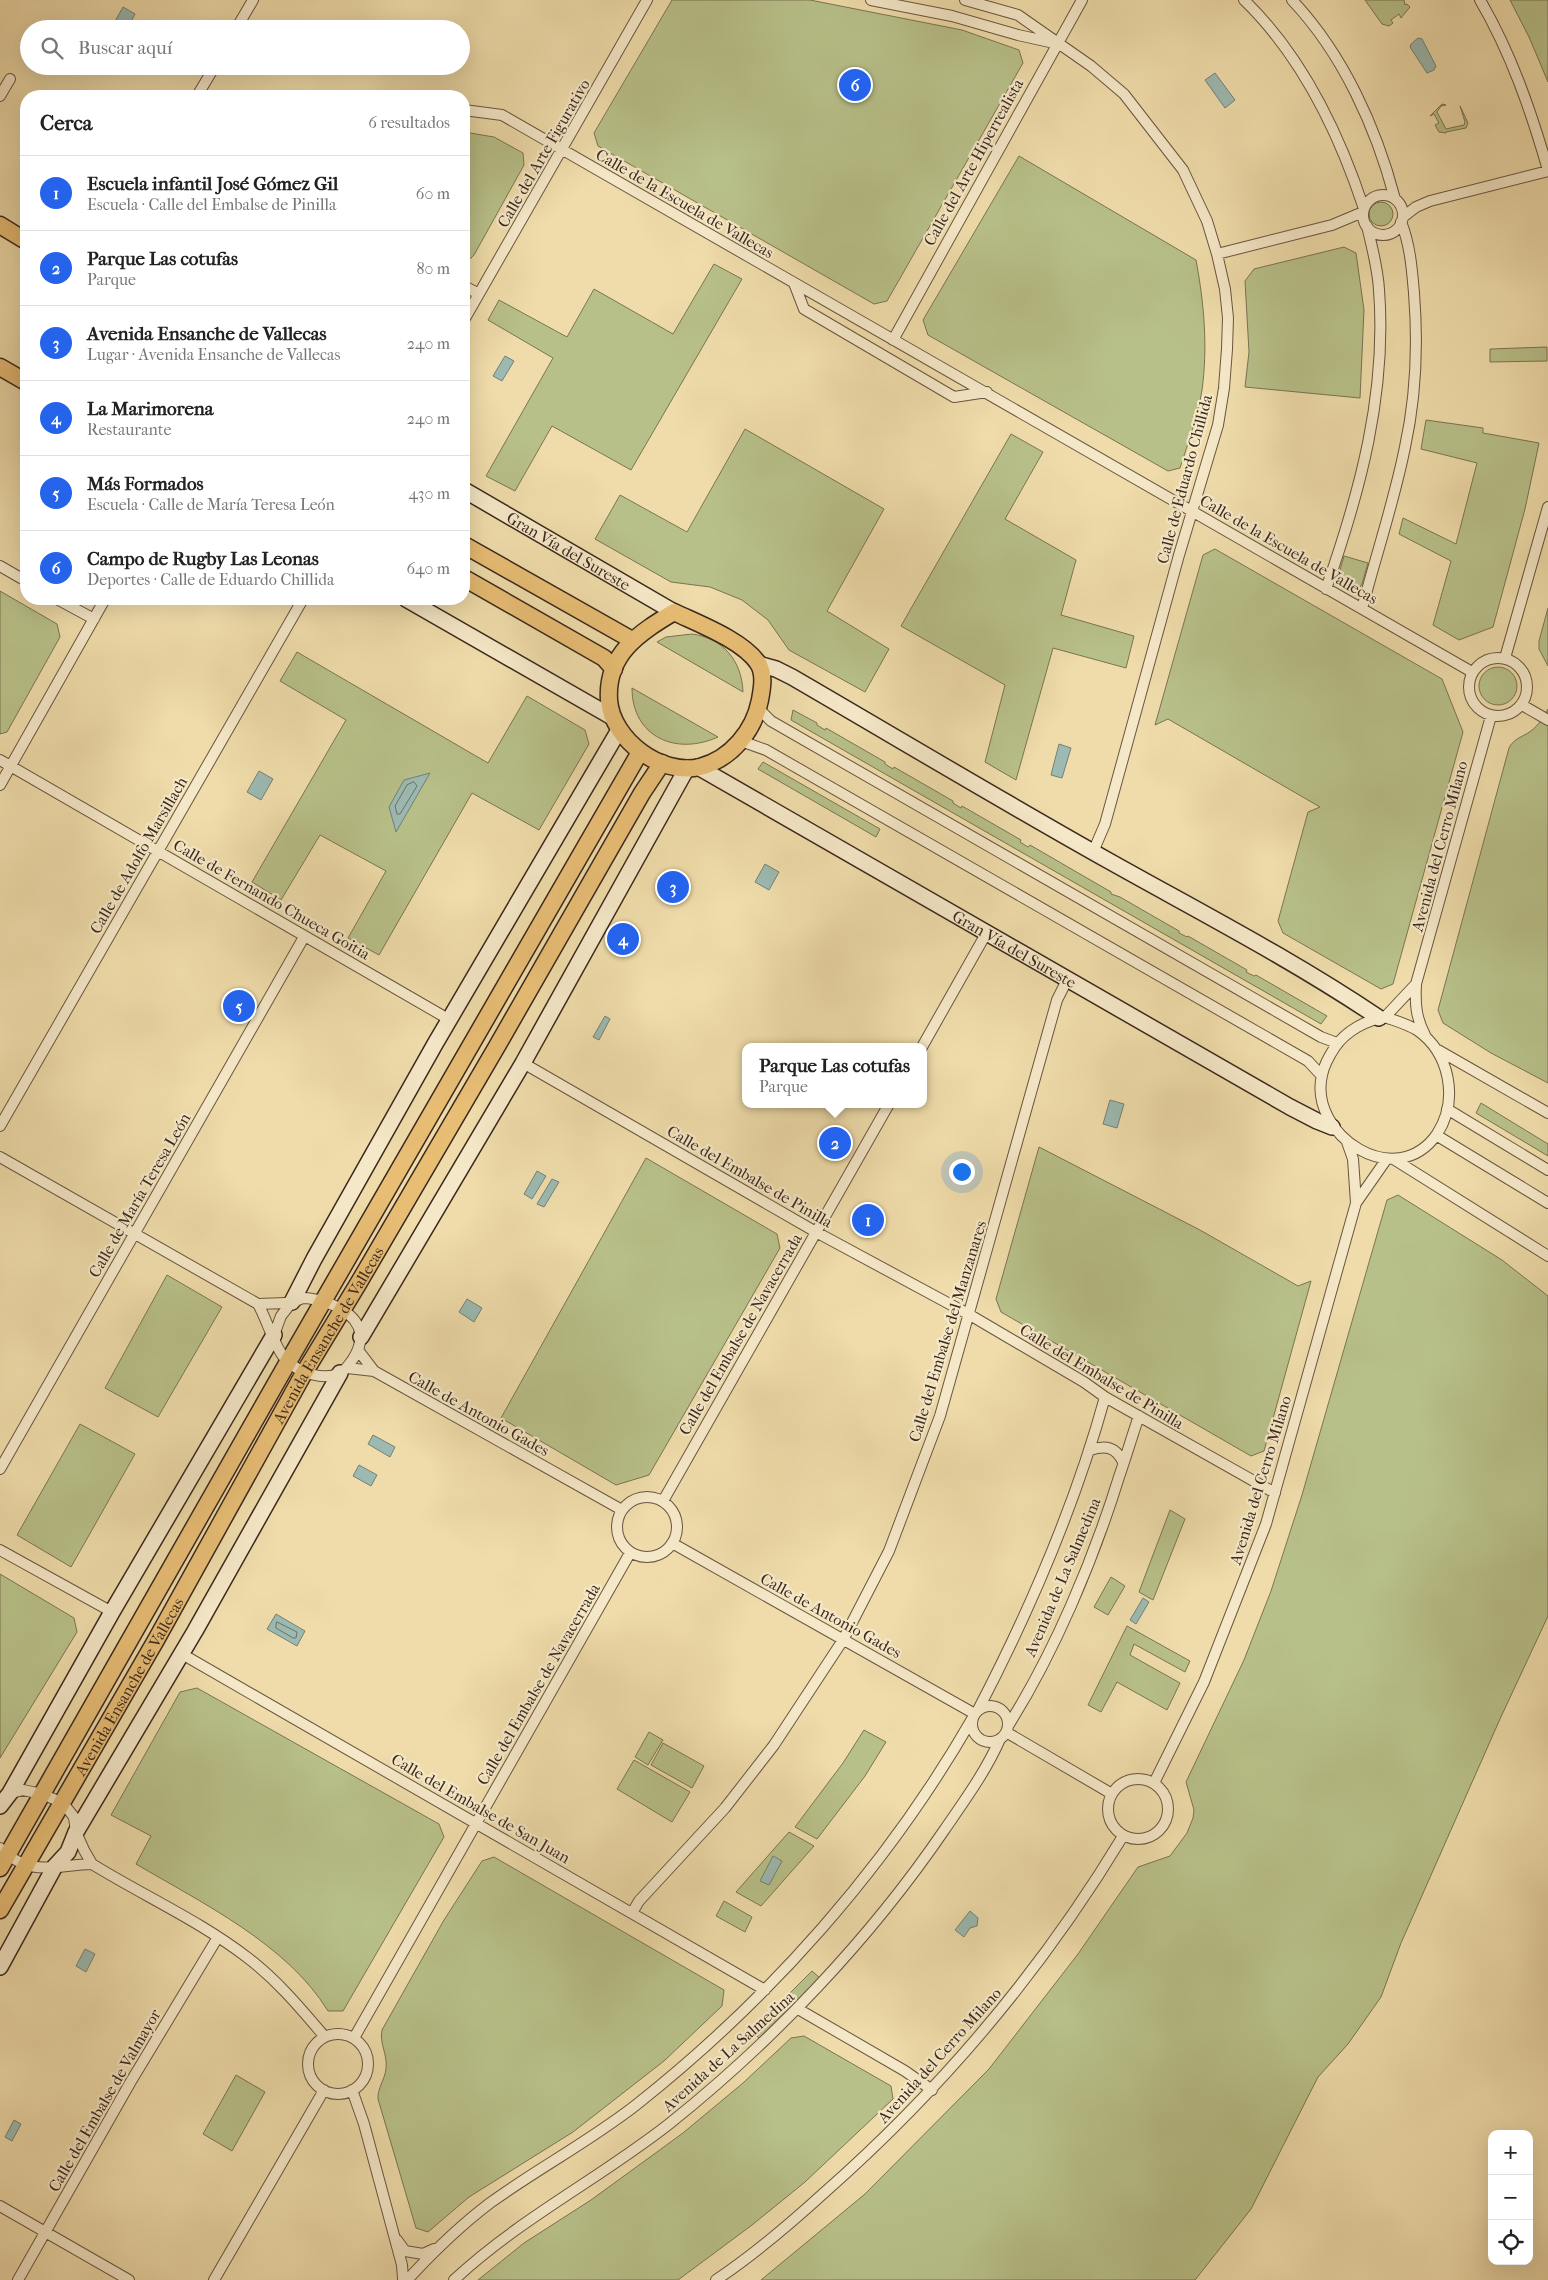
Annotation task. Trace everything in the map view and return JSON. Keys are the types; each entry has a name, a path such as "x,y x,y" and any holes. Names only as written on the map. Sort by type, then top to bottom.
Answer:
{"main road":[{"path":"0,225 20,237"},
{"path":"0,367 20,379"},
{"path":"470,548 632,640"},
{"path":"470,581 604,658 614,669"},
{"path":"674,612 745,650 758,664 762,673 762,689 758,708 752,726 741,741 711,763 693,767 662,763 640,752 615,724 609,684 621,654 632,640 650,626 674,612"},
{"name":"Avenida Ensanche de Vallecas","path":"2,1857 42,1794 288,1362 640,752"},
{"name":"Avenida Ensanche de Vallecas","path":"0,1910 63,1803 304,1373 343,1310 642,793 662,763"}],"street":[{"path":"241,20 253,0"},
{"name":"Calle del Arte Figurativo","path":"470,310 647,0"},
{"name":"Calle de Eduardo Chillida","path":"871,0 952,16 1018,35 1058,44"},
{"name":"Calle de Eduardo Chillida","path":"965,0 1018,15 1091,66 1124,94 1183,170 1206,221 1217,254 1228,318 1224,388 1218,424 1105,824 1093,852"},
{"name":"Calle del Arte Hiperrealista","path":"893,340 1082,0"},
{"path":"1244,0 1261,17 1299,68 1334,130 1363,211 1379,288 1381,325 1375,417 1346,530 1326,588"},
{"path":"1292,0 1303,12 1343,69 1377,141 1396,199 1402,208 1402,220 1414,289 1416,355 1405,448 1362,609"},
{"path":"1217,254 1332,225 1351,223 1367,226 1376,233 1387,234 1398,228 1402,220 1416,207 1430,201 1548,170 1520,85 1480,0"},
{"path":"201,90 210,75"},
{"path":"0,96 10,79"},
{"name":"Calle de la Escuela de Vallecas","path":"470,111 502,115 1472,672"},
{"path":"1332,225 1363,211 1369,201 1376,196 1384,195 1410,202 1430,201"},
{"path":"794,283 804,309 954,397 987,392"},
{"path":"470,289 479,294"},
{"name":"Gran Vía del Sureste","path":"470,493 674,612"},
{"path":"1505,658 1548,507"},
{"path":"0,566 20,578"},
{"path":"68,605 94,619"},
{"path":"0,784 102,605"},
{"name":"Calle de Adolfo Marsillach","path":"0,1126 299,605"},
{"path":"0,1806 5,1794 274,1335 281,1316 292,1302 314,1258 450,1020 615,724 416,605"},
{"path":"1505,658 1521,669 1526,677 1527,687 1522,705 1508,715 1491,716 1482,713 1470,699 1468,690 1472,672 1486,660 1505,658"},
{"path":"758,664 776,669 792,677 1093,852 1249,939 1382,1018 1411,1027 1432,1045 1548,1113"},
{"path":"1522,705 1548,720"},
{"path":"758,708 771,721 1313,1032 1338,1043"},
{"name":"Avenida del Cerro Milano","path":"1432,1045 1418,1022 1415,1005 1416,984 1491,716"},
{"path":"741,741 766,750 1282,1046 1308,1061 1321,1075"},
{"name":"Calle de Fernando Chueca Goitia","path":"0,760 450,1020"},
{"name":"Gran Vía del Sureste","path":"693,767 1068,978 1317,1122 1332,1127"},
{"name":"Avenida Ensanche de Vallecas","path":"0,1967 55,1866 68,1852 76,1832 182,1654 343,1371 693,767"},
{"path":"924,1043 987,932"},
{"name":"Calle de María Teresa León","path":"0,1469 304,937"},
{"name":"Calle del Embalse del Manzanares","path":"632,1913 639,1901 725,1808 774,1745 844,1640 888,1551 940,1416 970,1315 1057,1000 1068,978"},
{"name":"Avenida del Cerro Milano","path":"1382,1018 1416,984"},
{"path":"1382,1018 1358,1026 1338,1043 1328,1058 1321,1075 1321,1100 1332,1127 1347,1142 1366,1152 1390,1160 1548,1256"},
{"path":"1390,1160 1419,1151 1436,1135 1446,1116 1448,1074 1440,1055 1432,1045"},
{"name":"Calle del Embalse de Pinilla","path":"523,1063 816,1232 970,1315 1139,1416 1275,1493"},
{"name":"Calle del Embalse de Navacerrada","path":"663,1501 887,1108"},
{"path":"1447,1109 1548,1170"},
{"path":"1436,1135 1548,1203"},
{"name":"Avenida del Cerro Milano","path":"1154,1783 1204,1682 1262,1533 1275,1493 1356,1203 1353,1160 1347,1142"},
{"path":"0,1157 258,1304"},
{"name":"Avenida del Cerro Milano","path":"1356,1203 1390,1160"},
{"name":"Calle de Antonio Gades","path":"374,1371 360,1344 357,1322 343,1310 324,1301 304,1298 292,1302 258,1304 274,1335 280,1353 288,1362 304,1373 324,1376 343,1371 374,1371 622,1510"},
{"name":"Avenida de La Salmedina","path":"405,2278 437,2248 490,2204 636,2105 698,2053 765,1990 868,1875 914,1811 975,1714 1016,1636 1038,1587 1090,1450 1105,1396"},
{"name":"Avenida de La Salmedina","path":"454,2280 509,2234 584,2185 668,2125 745,2060 798,2009 920,1865 994,1754 1049,1651 1076,1592 1139,1416"},
{"path":"1090,1450 1108,1447 1117,1451 1123,1462"},
{"path":"648,1497 663,1501 671,1509 677,1524 672,1543 663,1552 654,1556 643,1557 630,1553 618,1535 618,1520 622,1510 633,1500 648,1497"},
{"name":"Calle de Antonio Gades","path":"672,1543 975,1714"},
{"path":"0,1550 112,1612"},
{"name":"Calle del Embalse de Navacerrada","path":"354,2038 630,1553"},
{"name":"Calle del Embalse de San Juan","path":"182,1654 476,1821 765,1990"},
{"path":"988,1706 999,1708 1006,1716 1004,1733 994,1742 982,1740 974,1732 975,1714 988,1706"},
{"path":"1004,1733 1112,1794"},
{"path":"1142,1779 1154,1783 1162,1790 1168,1804 1167,1820 1162,1829 1153,1836 1144,1839 1133,1839 1123,1836 1116,1830 1110,1820 1108,1809 1112,1794 1128,1781 1142,1779"},
{"path":"5,1794 23,1790 42,1794 63,1803 74,1817 76,1832 92,1864 218,1936 248,1958 283,1987 325,2037"},
{"name":"Avenida del Cerro Milano","path":"716,2280 791,2222 857,2164 932,2090 1022,1985 1066,1925 1123,1836"},
{"path":"2,1857 26,1866 41,1869 55,1866 92,1864"},
{"name":"Calle del Embalse de Valmayor","path":"18,2280 130,2083 218,1936"},
{"path":"798,2009 905,2071 932,2090"},
{"path":"334,2034 354,2038 365,2052 368,2069 365,2078 352,2090 343,2094 324,2090 311,2077 309,2059 317,2042 334,2034"},
{"path":"214,2280 324,2090"},
{"path":"352,2090 364,2124 405,2278 422,2280"},
{"path":"0,2206 129,2280"},
{"name":"Avenida de La Salmedina","path":"395,2238 406,2251 423,2254 437,2248"}],"green space":[{"path":"672,0 810,0 962,30 1019,50 1023,63 887,301 874,304 598,146 594,133"},
{"path":"1365,0 1404,0 1405,5 1407,4 1410,7 1401,18 1399,14 1391,20 1393,23 1389,26 1382,24"},
{"path":"1510,0 1548,0 1548,82 1529,37"},
{"path":"1442,104 1446,105 1441,106 1437,112 1446,129 1464,125 1465,122 1460,106 1468,123 1466,128 1446,133 1439,132 1435,125 1439,123 1434,114 1430,116"},
{"path":"470,133 494,137 523,153 524,165 470,259"},
{"path":"1019,156 1196,260 1204,325 1204,374 1198,410 1180,468 1168,471 928,335 923,320"},
{"path":"1381,202 1390,205 1393,214 1390,223 1381,226 1372,223 1369,214 1372,205"},
{"path":"1344,247 1356,253 1364,310 1360,398 1245,387 1249,352 1245,281 1254,269"},
{"path":"714,264 742,279 631,470 552,426 515,491 486,476 553,358 488,320 499,300 567,337 594,289 673,334"},
{"path":"1547,347 1547,361 1490,362 1490,349"},
{"path":"1426,420 1483,428 1483,433 1539,443 1525,509 1493,627 1459,640 1433,625 1451,561 1399,534 1403,518 1456,544 1477,463 1421,449"},
{"path":"745,429 884,509 827,611 889,649 865,692 789,650 768,620 742,600 710,587 671,582 595,539 620,495 687,532"},
{"path":"1011,434 1043,452 1005,519 1076,560 1061,615 1134,636 1126,668 1053,648 1016,780 985,762 1005,685 901,626"},
{"path":"1215,549 1442,679 1463,732 1393,984 1381,989 1283,933 1278,921 1308,812 1320,807 1168,719 1155,725 1203,555"},
{"path":"1344,556 1368,563 1362,584 1358,590 1351,590 1340,583 1338,577"},
{"path":"0,591 20,603 20,605 24,605 57,624 60,637 7,732 0,734"},
{"path":"1548,608 1548,666 1539,649 1539,641"},
{"path":"692,634 713,640 729,653 739,670 743,692 657,642 666,637"},
{"path":"297,652 488,763 527,696 585,730 589,744 539,830 472,793 379,955 348,938 386,871 320,835 281,900 252,882 346,720 280,681"},
{"path":"1498,667 1511,673 1517,686 1511,699 1498,705 1485,699 1479,686 1485,673"},
{"path":"632,688 718,737 687,744 672,743 659,738 648,730 640,719 634,705"},
{"path":"1548,709 1548,1083 1491,1053 1443,1023 1438,1010 1509,748 1516,740 1531,731 1541,721"},
{"path":"793,710 817,723 817,725 825,730 826,728 885,762 885,764 893,769 894,767 953,801 953,803 961,808 962,806 1021,840 1020,842 1028,847 1030,845 1111,892 1111,894 1120,897 1179,931 1179,933 1188,936 1247,970 1246,972 1254,976 1256,975 1327,1016 1321,1024 791,720"},
{"path":"763,762 880,829 876,837 758,769"},
{"path":"1481,1103 1548,1144 1548,1156 1476,1113"},
{"path":"1039,1147 1200,1230 1298,1286 1311,1281 1264,1451 1251,1456 1001,1312 996,1299"},
{"path":"646,1158 777,1234 780,1248 649,1475 616,1485 501,1418"},
{"path":"1398,1195 1502,1260 1548,1296 1548,1616 1500,1719 1401,1943 1381,1997 1348,2044 1318,2077 1251,2209 1195,2280 761,2280 865,2194 989,2069 1078,1954 1138,1867 1170,1856 1187,1833 1194,1810 1186,1782 1244,1660 1271,1591 1302,1495 1387,1200"},
{"path":"167,1275 222,1307 158,1417 105,1388"},
{"path":"80,1424 135,1454 71,1567 17,1535"},
{"path":"1170,1510 1185,1519 1153,1600 1139,1592"},
{"path":"0,1574 74,1618 77,1632 0,1758"},
{"path":"1111,1577 1125,1586 1108,1615 1094,1607"},
{"path":"1127,1626 1190,1661 1185,1672 1134,1644 1130,1655 1180,1683 1167,1710 1117,1682 1101,1712 1088,1705"},
{"path":"197,1688 439,1824 444,1837 343,2011 328,2011 311,1987 267,1945 215,1910 136,1864 151,1836 111,1815 180,1692"},
{"path":"864,1730 886,1742 865,1776 817,1839 795,1827 843,1763"},
{"path":"649,1732 663,1740 648,1765 635,1757"},
{"path":"663,1743 704,1766 692,1788 651,1765"},
{"path":"634,1760 690,1792 672,1822 617,1789"},
{"path":"789,1832 814,1846 761,1906 736,1892"},
{"path":"494,1857 724,1990 722,2006 664,2061 573,2132 469,2197 428,2232 416,2228 378,2099 386,2069 381,2035 382,2030 444,1920 482,1861"},
{"path":"724,1901 752,1917 745,1932 716,1916"},
{"path":"812,1971 820,1978 759,2038 752,2031 776,2008 781,2012 793,2000 788,1995"},
{"path":"804,2036 891,2086 893,2099 805,2182 752,2225 678,2280 478,2280 524,2243 591,2200 683,2133 743,2083 791,2038"},
{"path":"236,2075 265,2092 232,2151 203,2134"}],"water":[{"path":"123,7 135,14 132,20 116,20"},
{"path":"1418,38 1422,39 1436,66 1434,70 1427,73 1410,47"},
{"path":"1215,73 1235,100 1225,108 1205,80"},
{"path":"505,356 514,361 502,381 493,376"},
{"path":"1059,744 1071,748 1062,778 1051,775"},
{"path":"259,771 273,779 261,800 247,792"},
{"path":"430,773 396,832 389,807 404,780"},
{"path":"765,864 779,872 769,890 755,882"},
{"path":"605,1016 610,1019 599,1040 593,1037"},
{"path":"1110,1100 1124,1104 1117,1128 1103,1124"},
{"path":"537,1171 546,1176 532,1199 524,1194"},
{"path":"552,1179 559,1182 544,1207 537,1204"},
{"path":"467,1299 482,1308 474,1322 459,1312"},
{"path":"373,1435 395,1447 390,1457 368,1444"},
{"path":"359,1465 377,1475 371,1486 353,1476"},
{"path":"1143,1598 1149,1602 1136,1624 1130,1620"},
{"path":"276,1614 305,1631 297,1646 267,1629"},
{"path":"773,1856 782,1861 769,1885 760,1881"},
{"path":"970,1911 978,1918 977,1926 970,1928 964,1937 955,1930"},
{"path":"85,1949 95,1954 86,1972 76,1966"},
{"path":"14,2120 21,2124 12,2141 5,2137"}],"place":[{"name":"Campo de Rugby Las Leonas","path":"855,85"},
{"name":"Avenida Ensanche de Vallecas","path":"673,887"},
{"name":"La Marimorena","path":"623,939"},
{"name":"Más Formados","path":"239,1006"},
{"name":"Parque Las cotufas","path":"835,1143"},
{"name":"Escuela infantil José Gómez Gil","path":"868,1220"}]}
